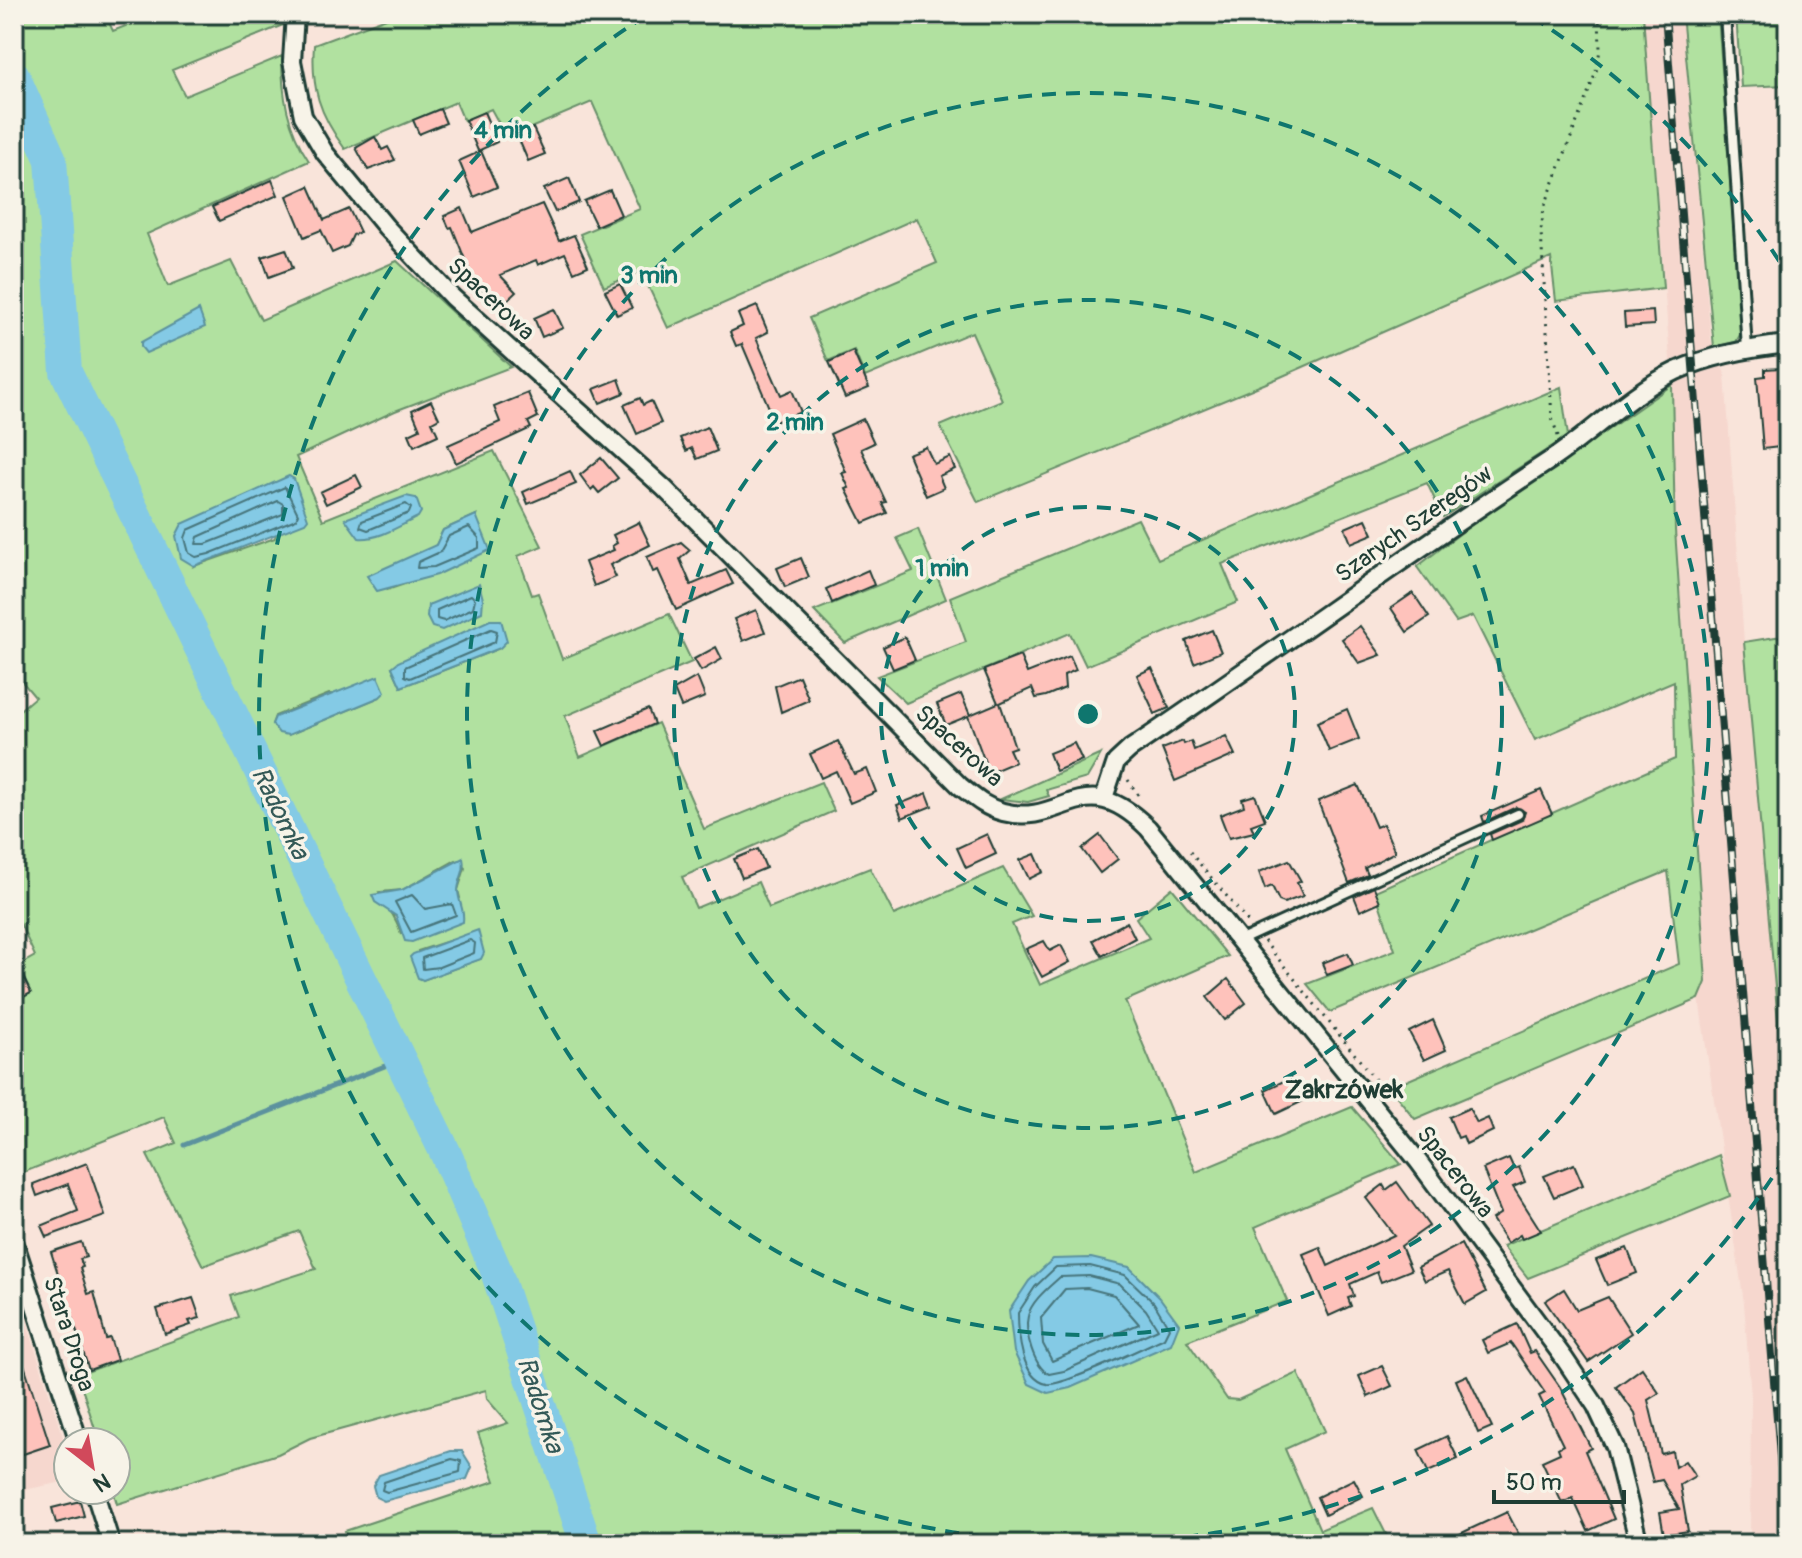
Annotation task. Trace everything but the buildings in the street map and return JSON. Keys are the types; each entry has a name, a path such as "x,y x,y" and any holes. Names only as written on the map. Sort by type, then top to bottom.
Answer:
{"street":[{"name":"Spacerowa","path":"295,14 292,61 295,86 310,129 347,181 452,297 654,478 980,802 1002,812 1020,814 1071,800 1104,798 1132,813 1148,828 1418,1161 1577,1377 1615,1447 1639,1544"},
{"name":"Szarych Szeregów","path":"1104,798 1113,766 1130,749 1563,451 1637,394 1675,372 1747,349 1788,344"},
{"name":"Stara Droga","path":"14,1241 74,1426"},
{"path":"99,1506 111,1544"}],"lane":[{"path":"1725,14 1747,349"},
{"path":"1238,941 1518,814"}],"path":[{"path":"1563,451 1552,418 1541,231 1544,208 1596,72 1600,50 1599,14"}],"shaded area":[{"path":"1643,14 1682,14 1711,340 1725,374 1744,642 1788,1133 1788,1544 1750,1544 1751,1397 1744,1303 1699,999 1706,982 1675,530 1672,385"},
{"path":"14,1282 59,1426 52,1426 52,1484 14,1492"}],"green space":[{"path":"14,14 105,14 113,31 156,14 284,14 283,25 172,70 185,96 282,56 287,111 309,161 147,234 168,286 231,261 261,320 397,261 511,367 395,411 296,457 323,520 494,451 542,546 518,556 532,595 538,593 562,659 669,614 692,662 565,716 580,757 658,723 704,829 821,782 834,811 682,877 696,908 758,882 769,908 870,868 894,915 1003,868 1032,916 1012,924 1040,985 1149,938 1136,918 1172,888 1228,956 1125,1001 1196,1172 1352,1107 1401,1164 1255,1227 1287,1301 1187,1341 1227,1399 1238,1400 1298,1373 1325,1431 1285,1449 1320,1530 1373,1508 1391,1544 349,1544 345,1531 495,1481 478,1433 508,1423 487,1399 486,1390 310,1438 278,1454 132,1499 132,1426 94,1426 78,1375 239,1317 231,1296 316,1269 299,1231 203,1266 147,1155 176,1143 164,1117 14,1176 14,968 35,956 14,910 14,715 35,697 14,672","holes":["289,477 275,538 194,566 239,500","476,515 452,568 387,590 436,545 443,530","500,648 401,687 392,667","329,694 380,697 288,735 272,724 275,716","456,860 465,868 458,890 460,898 401,934 379,892 402,890","451,940 480,959 423,980 418,951"]},
{"path":"397,14 1643,14 1663,288 1556,301 1551,258 1276,379 978,502 940,426 1002,400 972,332 865,377 854,350 828,361 809,318 937,263 917,218 668,328 641,271 604,287 580,234 640,209 592,102 507,138 491,109 464,121 456,102 345,149 329,124 319,100 314,74 314,45"},
{"path":"1682,14 1718,14 1741,333 1736,342 1714,347"},
{"path":"1736,14 1788,14 1788,85 1741,87"},
{"path":"1672,385 1675,530 1706,982 1699,999 1415,1119 1390,1088 1679,964 1668,871 1330,1012 1307,984 1395,950 1375,891 1675,759 1674,681 1535,740 1473,616 1456,622 1417,567 1467,528"},
{"path":"1561,387 1568,436 1443,517 1427,483 1222,564 1238,602 1086,666 1070,633 906,703 877,676 966,642 950,597 1138,519 1158,559"},
{"path":"918,529 946,599 845,643 814,611 913,571 897,538"},
{"path":"1788,635 1788,1133 1744,642"},
{"path":"1101,754 1087,778 1046,790 1049,796 1028,802 1001,799"},
{"path":"1719,1155 1730,1196 1528,1278 1503,1246"}],"water":[{"path":"199,310 205,327 146,353 141,347 141,342"},
{"path":"289,476 294,479 308,519 305,523 194,566 181,558 176,536 182,524"},
{"path":"406,496 416,498 421,512 418,517 382,534 359,538 345,519"},
{"path":"476,515 490,550 437,575 377,591 367,576 436,545 443,530"},
{"path":"479,584 482,612 442,630 432,627 427,617 428,605"},
{"path":"490,620 501,620 507,641 500,648 401,687 392,667 398,662"},
{"path":"378,676 385,692 380,697 288,735 279,733 272,724 275,717"},
{"path":"463,858 458,890 463,922 412,942 405,941 396,916 375,902 372,895 402,890"},
{"path":"478,930 484,953 481,959 423,980 418,978 410,957 413,954"},
{"path":"1091,1258 1129,1267 1160,1298 1179,1324 1171,1344 1070,1388 1048,1393 1029,1384 1014,1352 1009,1311 1029,1281 1053,1259"},
{"path":"451,1451 462,1451 472,1467 467,1479 384,1501 376,1497 373,1486 379,1475"}],"waterway":[{"name":"Radomka","path":"14,76 51,160 66,372 445,1152 495,1268 586,1544"},
{"path":"184,1145 400,1060"}],"railway":[{"path":"1665,14 1787,1544"}],"district":[{"name":"Zakrzówek","path":"1344,1090"}]}
